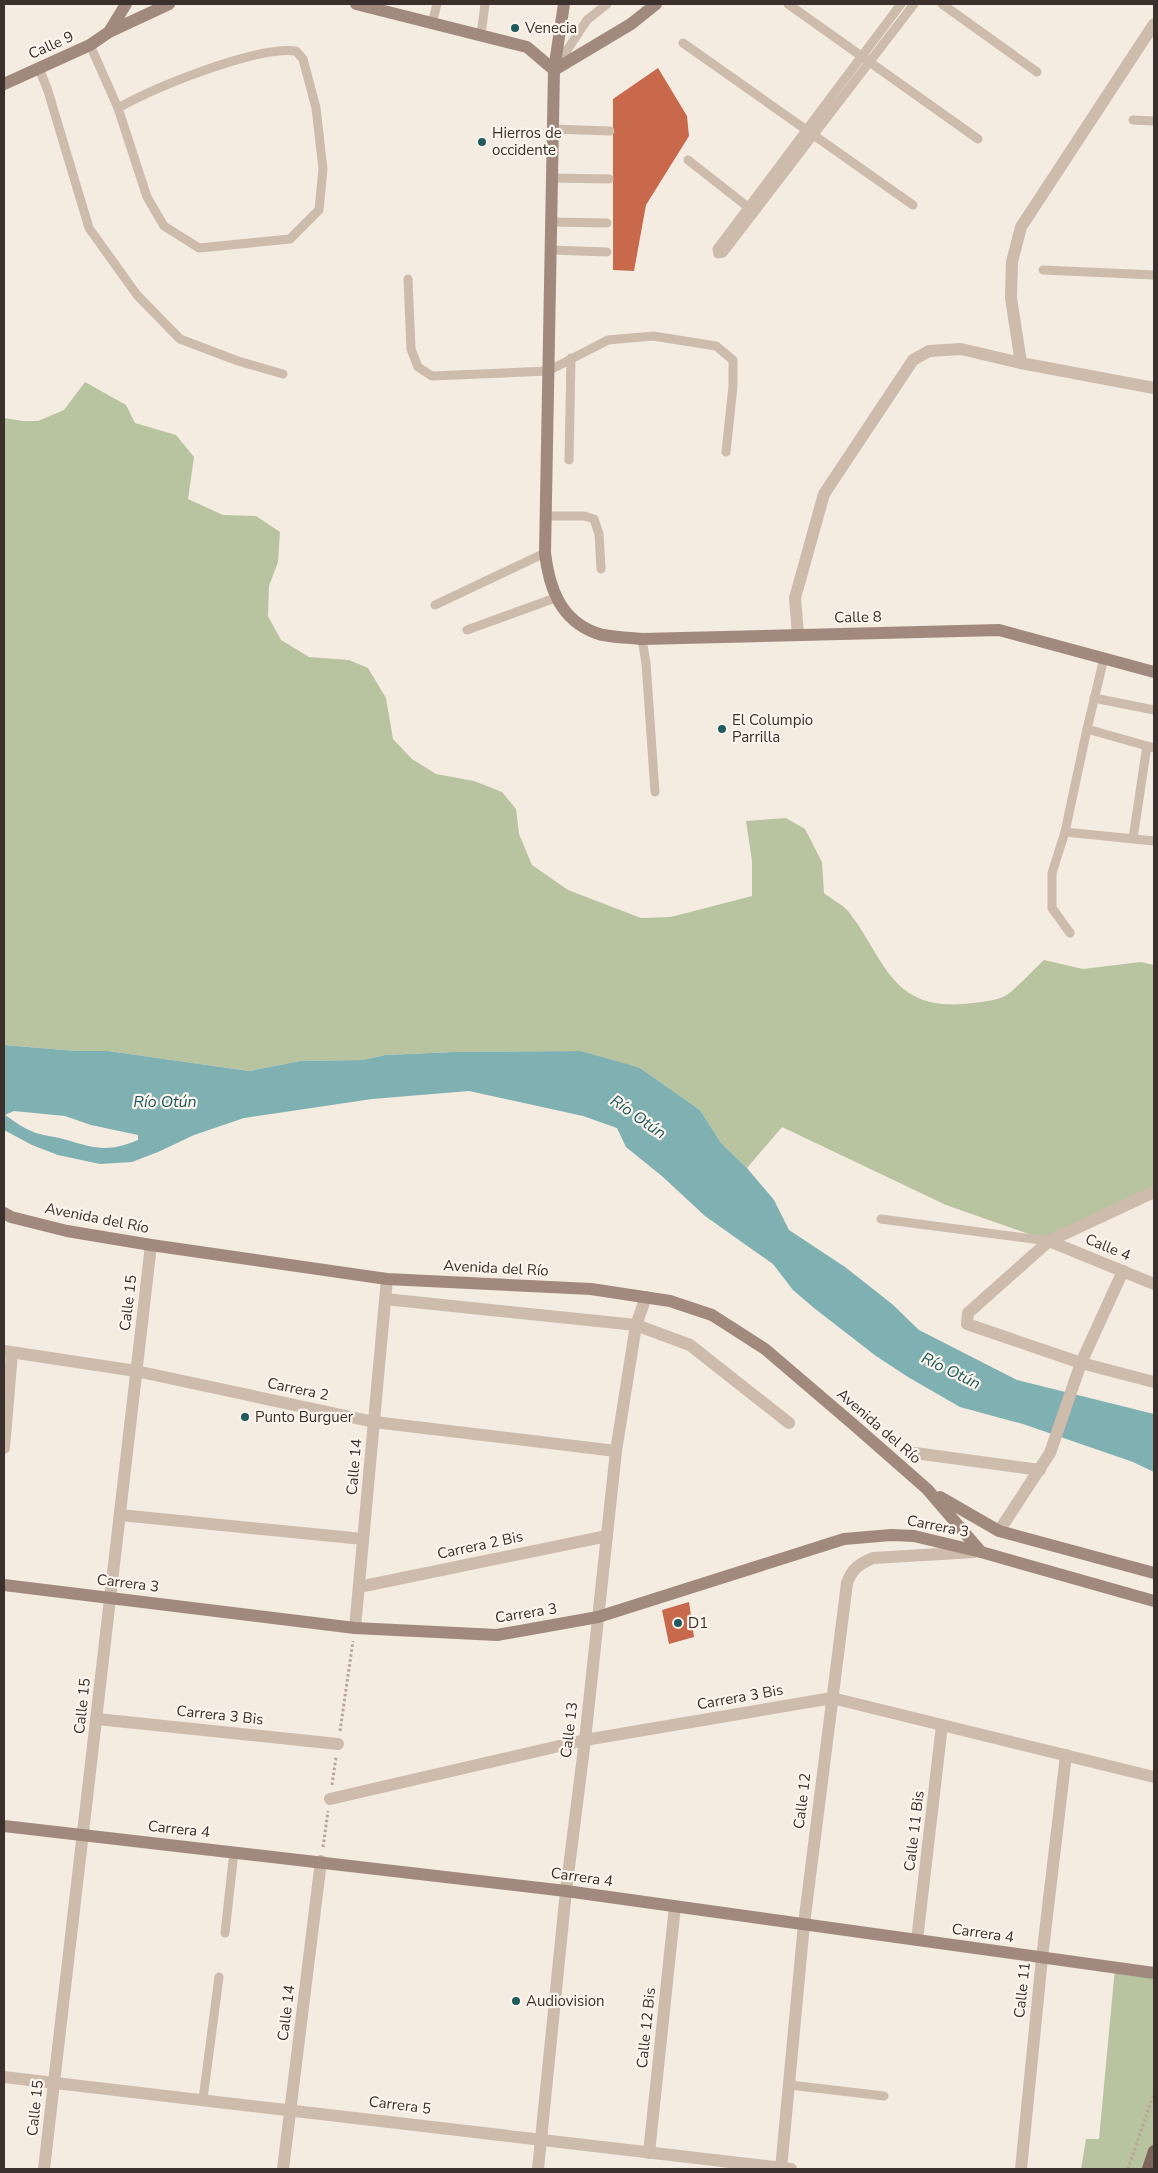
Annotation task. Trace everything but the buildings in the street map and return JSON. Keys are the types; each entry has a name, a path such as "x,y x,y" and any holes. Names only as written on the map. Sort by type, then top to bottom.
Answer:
{"main road":[{"name":"Calle 9","path":"109,32 126,4"},
{"name":"Calle 9","path":"4,84 90,45 109,32 169,4"},
{"path":"356,4 527,47 554,70 631,24 656,4"},
{"name":"Calle 8","path":"564,4 554,70 544,553 548,578 555,598 565,612 578,624 597,634 642,639 999,630 1154,672"},
{"name":"Avenida del Río","path":"4,1213 11,1217 67,1231 387,1279 591,1288 670,1302 712,1315 748,1337 927,1490"},
{"path":"927,1490 999,1531 1154,1573"},
{"path":"927,1490 982,1552"},
{"name":"Carrera 3","path":"4,1585 355,1628 497,1635 598,1617 844,1539 891,1535 914,1536 982,1552 1154,1601"},
{"name":"Carrera 4","path":"4,1826 321,1861 566,1891 1154,1973"},
{"path":"1148,2169 1154,2151"}],"street":[{"path":"1021,363 1011,298 1012,262 1021,227 1154,24"},
{"path":"798,635 795,598 824,494 913,360 929,351 961,349 1021,363 1154,388"},
{"path":"1154,1192 1049,1241 968,1313 967,1324 1080,1363 1154,1382"},
{"name":"Calle 4","path":"1049,1241 1154,1284"},
{"name":"Calle 15","path":"44,2169 98,1719 151,1245"},
{"path":"999,1531 1050,1453 1080,1363 1123,1271"},
{"name":"Calle 14","path":"355,1628 387,1279"},
{"name":"Calle 13","path":"538,2169 566,1891 585,1740 616,1451 636,1324 646,1298"},
{"path":"385,1300 636,1324 690,1345 789,1423"},
{"path":"4,1448 8,1352"},
{"name":"Carrera 2","path":"8,1352 136,1371 374,1422 616,1451"},
{"path":"915,1453 1040,1470"},
{"path":"120,1515 363,1539"},
{"name":"Carrera 2 Bis","path":"359,1587 607,1536"},
{"name":"Calle 12","path":"784,2169 804,1924 847,1583 850,1573 858,1564 873,1558 982,1552"},
{"name":"Carrera 3 Bis","path":"330,1799 585,1740 832,1698 1154,1777"},
{"name":"Carrera 3 Bis","path":"98,1719 338,1744"},
{"name":"Calle 11 Bis","path":"917,1940 942,1725"},
{"name":"Calle 11","path":"1020,2169 1066,1756"},
{"name":"Calle 14","path":"283,2169 321,1861"},
{"name":"Calle 12 Bis","path":"649,2153 675,1906"},
{"name":"Carrera 5","path":"4,2077 541,2138 784,2169"}],"lane":[{"path":"432,23 437,4"},
{"path":"481,35 485,4"},
{"path":"554,70 587,20 607,4"},
{"path":"788,4 978,139"},
{"path":"810,132 748,207 717,249 718,254 723,253 865,59 900,4"},
{"path":"865,59 914,4"},
{"path":"942,4 1037,72"},
{"path":"683,43 913,205"},
{"path":"90,45 118,108 148,197 164,226 199,248 290,239 319,210 323,169 316,108 302,59 296,51 287,50 214,67 142,95 118,108"},
{"path":"39,68 48,91 89,228 137,295 180,339 238,361 283,374"},
{"path":"1133,120 1154,120"},
{"path":"553,130 610,131"},
{"path":"688,160 748,207"},
{"path":"552,178 609,179"},
{"path":"551,222 608,223"},
{"path":"551,250 607,252"},
{"path":"1043,270 1154,275"},
{"path":"408,279 410,350 418,367 432,376 548,371 608,340 652,336 716,346 733,360 733,386 726,452"},
{"path":"569,460 571,358"},
{"path":"545,516 584,516 594,519 599,534 601,569"},
{"path":"435,605 544,553"},
{"path":"466,630 555,598"},
{"path":"642,639 646,663 655,792"},
{"path":"1070,933 1052,908 1052,873 1065,832 1104,658"},
{"path":"1094,698 1154,710"},
{"path":"1087,729 1150,747 1133,838"},
{"path":"1065,832 1154,841"},
{"path":"881,1219 1049,1241"},
{"path":"224,1932 234,1852"},
{"path":"203,2099 219,1978"},
{"path":"790,2085 884,2096"}],"path":[{"path":"1128,2169 1154,2093"}],"green space":[{"path":"85,382 126,405 135,423 176,435 194,457 188,499 223,515 256,516 280,532 278,562 269,586 268,616 281,640 309,657 349,660 368,668 386,698 393,739 412,759 436,774 474,781 502,792 516,809 519,834 532,865 568,890 641,918 671,917 752,896 752,861 746,821 786,818 805,829 822,862 824,893 848,911 892,977 905,990 920,999 939,1004 964,1004 1001,998 1014,989 1044,960 1083,969 1141,962 1154,965 1154,1192 1049,1241 946,1205 782,1127 747,1168 721,1143 700,1110 640,1068 581,1051 453,1052 385,1055 363,1060 300,1061 249,1071 108,1051 76,1051 4,1045 4,418 38,421 64,410"},
{"path":"1115,1968 1154,1973 1154,2169 1081,2169 1086,2139 1099,2139"}],"water":[{"name":"Río Otún","path":"4,1045 76,1051 108,1051 249,1071 300,1061 363,1060 385,1055 453,1052 581,1051 627,1064 640,1068 700,1110 721,1143 747,1168 774,1200 789,1230 845,1267 892,1304 919,1330 1017,1380 1154,1414 1154,1472 1133,1462 1023,1424 960,1407 908,1377 876,1356 814,1308 793,1290 773,1264 705,1216 663,1177 626,1147 617,1128 583,1116 469,1091 372,1099 244,1118 194,1135 132,1162 100,1164 58,1155 32,1145 4,1130","holes":["14,1111 65,1116 91,1125 138,1135 138,1140 110,1148 95,1147 36,1133 5,1115"]}],"place":[{"name":"Venecia","path":"515,28"},
{"name":"Hierros de occidente","path":"482,142"},
{"name":"El Columpio Parrilla","path":"722,729"},
{"name":"Punto Burguer","path":"245,1417"},
{"name":"D1","path":"678,1623"},
{"name":"Audiovision","path":"516,2001"}]}
